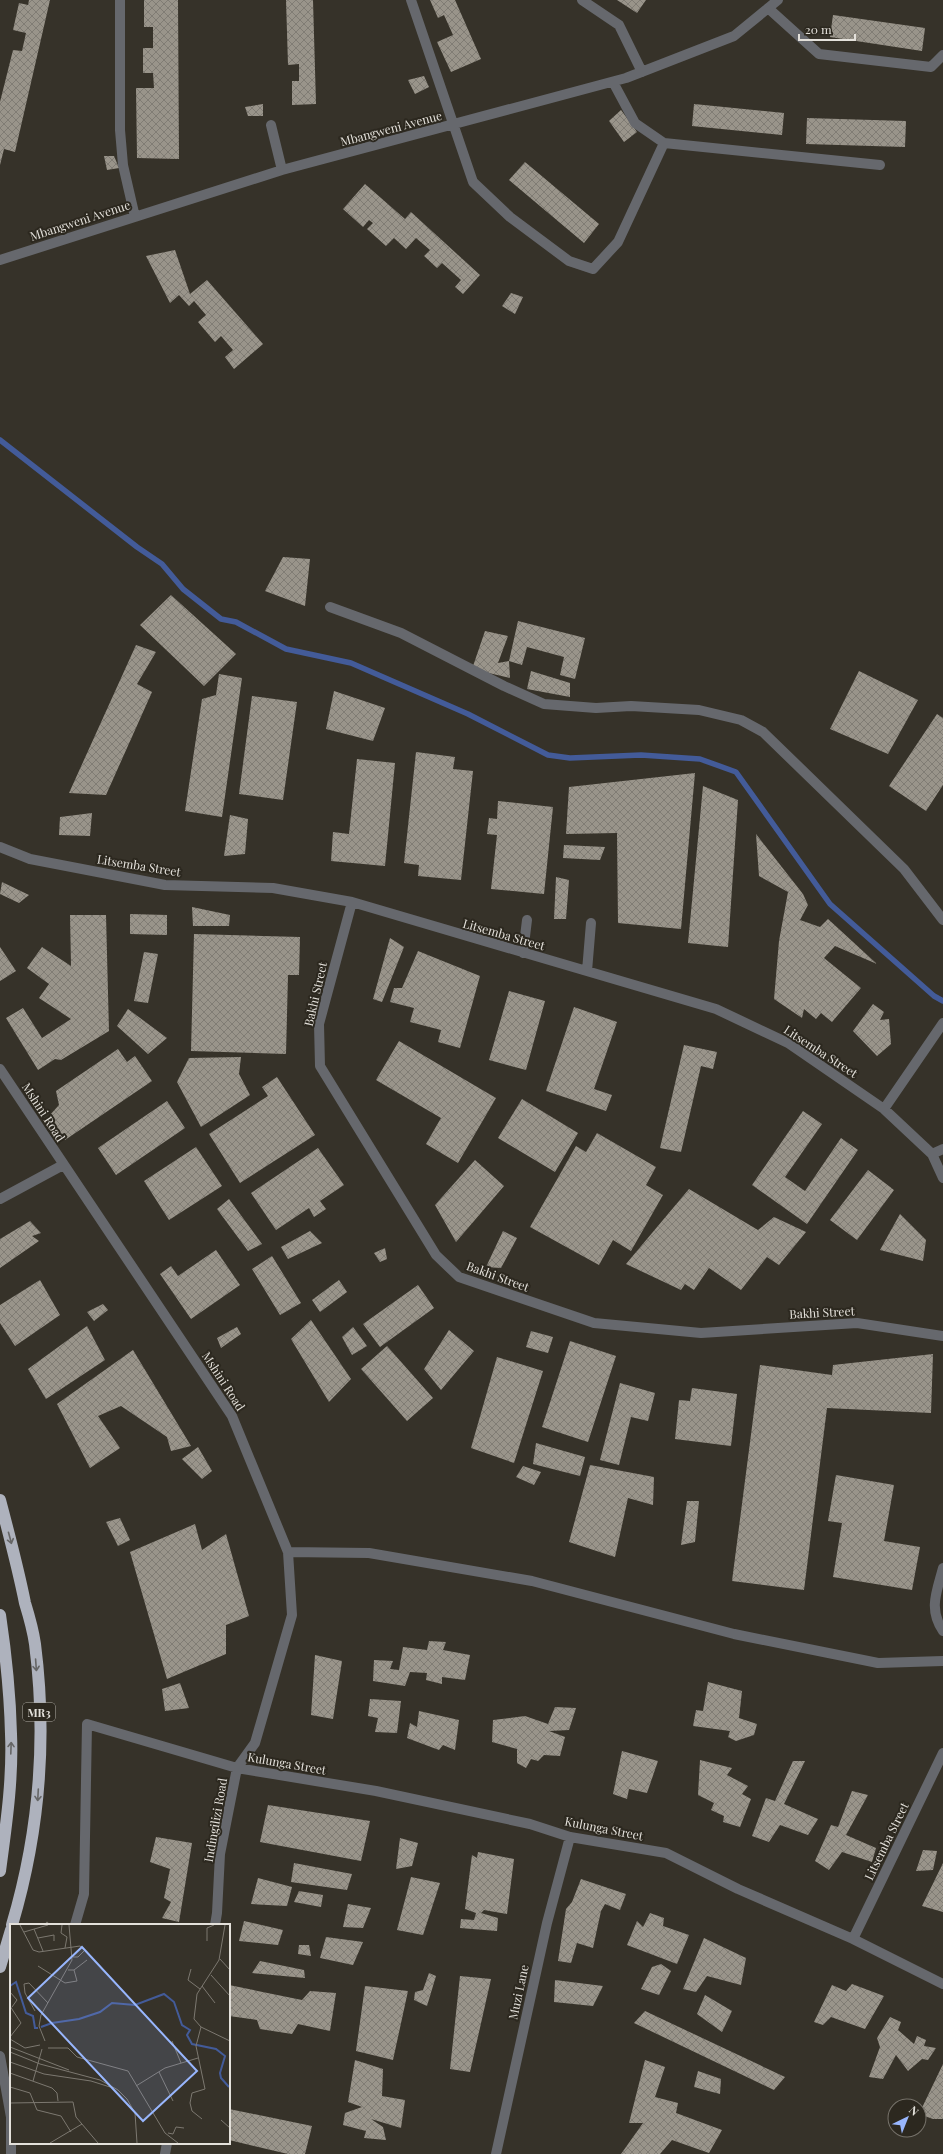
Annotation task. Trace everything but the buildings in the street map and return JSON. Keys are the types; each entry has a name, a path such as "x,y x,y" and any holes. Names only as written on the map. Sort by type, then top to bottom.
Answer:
{"highway":[{"name":"MR3","path":"0,1500 14,1552 35,1644 41,1734 37,1811 25,1883 12,1924"},
{"name":"MR3","path":"0,1615 5,1651 11,1735 8,1813 0,1871"},
{"path":"0,1967 10,1933"}],"street":[{"path":"120,0 120,130 123,165 135,217"},
{"path":"411,0 473,182 510,216 569,261 593,269 618,242 664,142"},
{"path":"582,0 619,25 642,72"},
{"path":"774,3 818,54 931,67 943,55"},
{"name":"Mbangweni Avenue","path":"0,260 282,170 612,82 642,72 734,36 774,3"},
{"path":"612,82 635,123 664,142 880,164"},
{"path":"271,125 282,170"},
{"path":"330,607 401,633 504,686 544,704 596,708 631,706 669,707 699,710 741,720 769,738 898,864 943,920"},
{"name":"Litsemba Street","path":"0,847 30,859 165,884 273,888 352,902 716,1009 788,1042 884,1109 932,1154 943,1178"},
{"name":"Bakhi Street","path":"352,902 319,1024 320,1066 436,1255 459,1277 594,1323 701,1333 857,1323 943,1336"},
{"path":"523,953 528,920"},
{"path":"587,972 591,923"},
{"path":"884,1109 943,1023"},
{"name":"Mshini Road","path":"0,1069 232,1416 288,1552 292,1615 255,1743 237,1768"},
{"path":"932,1154 943,1149"},
{"path":"0,1199 63,1165"},
{"path":"288,1552 369,1553 532,1581 734,1634 878,1663 943,1661"},
{"path":"943,1568 933,1604 939,1624 943,1630"},
{"name":"Kulunga Street","path":"75,1924 84,1894 87,1724 237,1768 376,1791 530,1824 570,1836 666,1853 738,1889 853,1939 943,1984"},
{"name":"Litsemba Street","path":"853,1939 943,1753"},
{"name":"Indingilizi Road","path":"215,1924 220,1854 237,1768"},
{"name":"Muzi Lane","path":"496,2154 546,1923 570,1836"},
{"path":"0,2057 10,2112"},
{"path":"165,2154 167,2144"}],"waterway":[{"path":"0,440 137,547 162,564 183,589 221,619 236,622 286,649 351,663 468,714 548,755 570,758 641,755 700,759 736,772 830,904 934,996 943,1001"}]}
